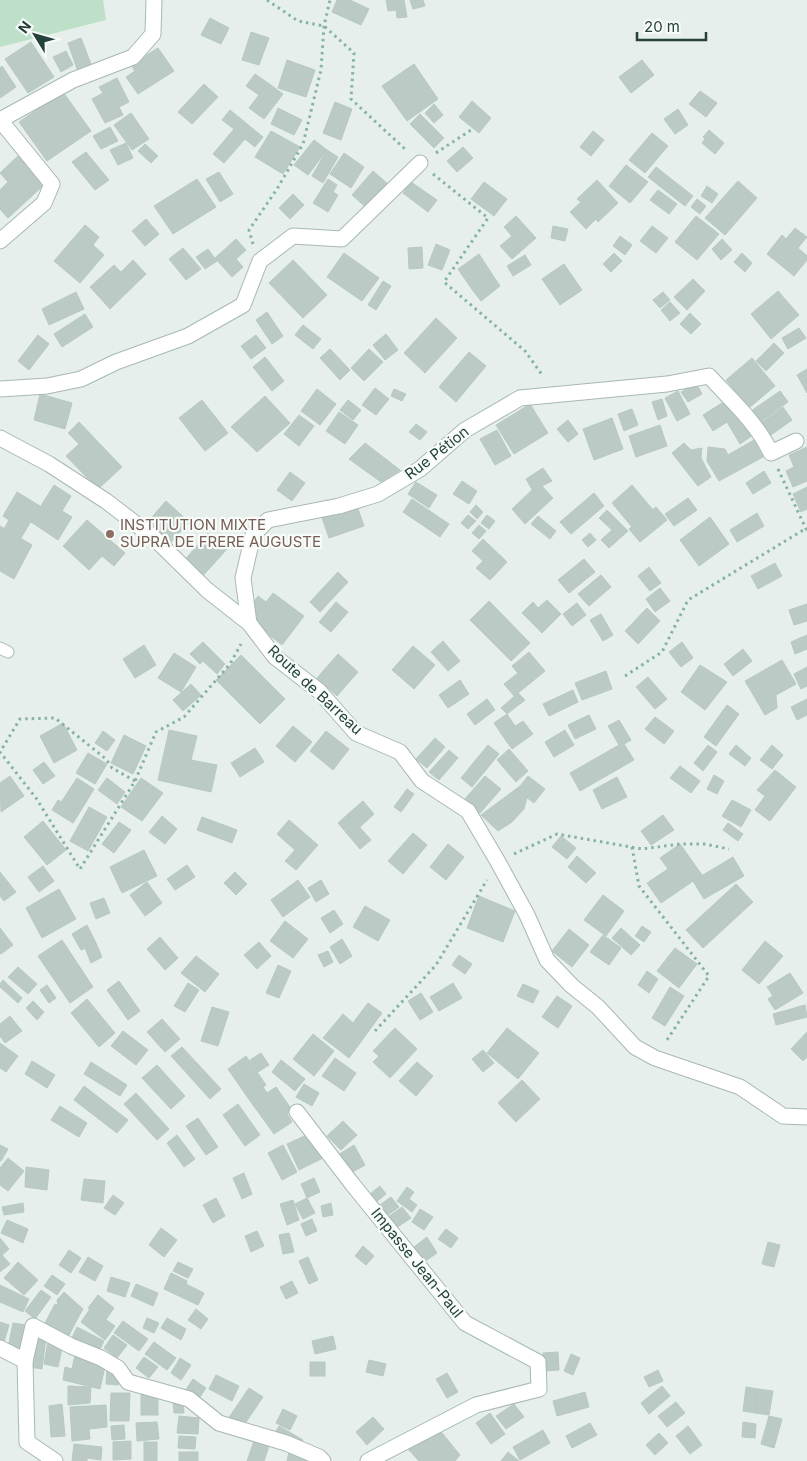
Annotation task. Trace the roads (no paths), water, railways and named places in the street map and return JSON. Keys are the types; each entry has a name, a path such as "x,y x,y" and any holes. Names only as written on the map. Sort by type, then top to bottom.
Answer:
{"street":[{"path":"0,241 44,203 52,184 0,120 73,80 133,57 153,34 154,0"},
{"path":"0,389 47,386 82,379 116,362 188,336 243,305 260,261 293,236 342,240 420,163"},
{"name":"Rue Pétion","path":"251,625 243,578 253,536 268,520 339,506 378,494 420,469 465,430 520,398 667,384 709,376 742,411 765,441 771,453 796,441"},
{"name":"Route de Barreau","path":"0,438 49,464 106,501 153,537 207,590 251,625 274,657 319,691 356,733 400,752 422,781 468,812 527,915 548,960 572,986 598,1008 634,1047 655,1058 740,1087 783,1116 807,1117"},
{"name":"Impasse Jean-Paul","path":"297,1112 353,1185 465,1323 538,1362 539,1389 476,1405 368,1461"},
{"path":"55,1461 27,1442 25,1361 33,1326 118,1368 128,1382 189,1399 220,1423 286,1443 319,1456 323,1461"},
{"path":"0,1348 25,1361"}],"place":[{"name":"INSTITUTION MIXTE SUPRA DE FRERE AUGUSTE","path":"110,534"}]}
